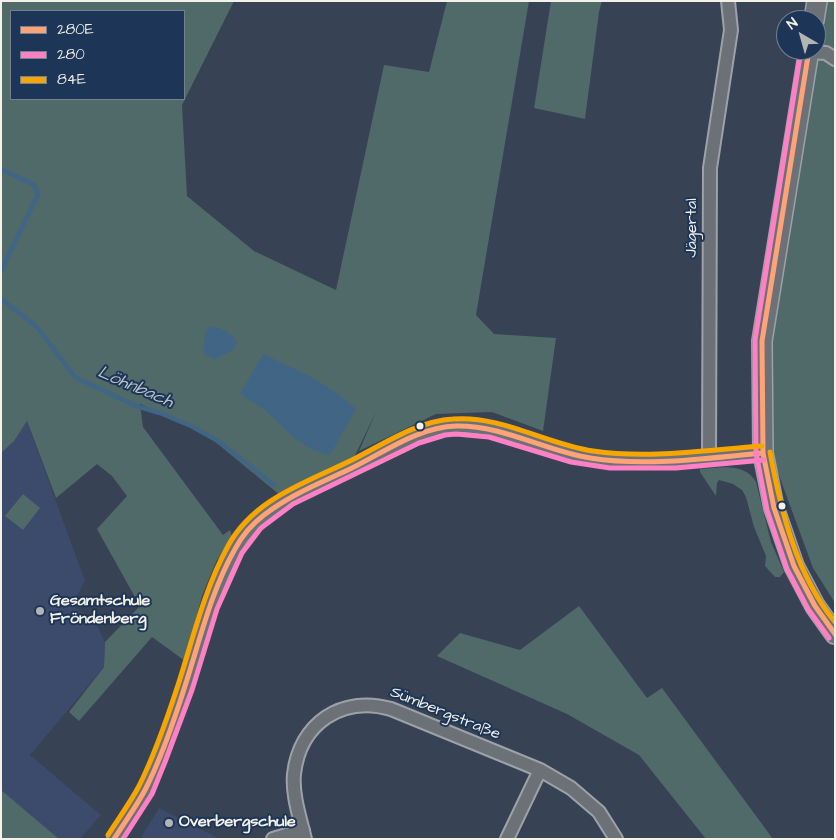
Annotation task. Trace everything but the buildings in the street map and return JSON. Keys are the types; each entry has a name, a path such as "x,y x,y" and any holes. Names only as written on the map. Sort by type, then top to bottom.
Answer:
{"street":[{"name":"Jägertal","path":"709,457 710,168 731,30 728,1"},
{"path":"807,60 762,341 763,453 774,508 794,566 814,606 835,634"},
{"path":"113,838 144,792 178,707 223,575 235,550 244,535 256,521 286,500 425,433 454,426 485,428 565,452 612,461 652,461 763,453"},
{"name":"Sümbergstraße","path":"273,839 304,834 295,798 294,775 298,755 308,736 319,722 333,712 349,706 377,705 540,770 571,788 599,812 616,839"},
{"path":"507,839 540,770"}],"shaded area":[{"path":"210,327 226,331 233,336 237,343 231,351 215,359 205,355 203,351 206,330"},
{"path":"263,354 323,384 356,409 330,455 311,449 292,436 265,410 240,394"},
{"name":"Gesamtschule Fröndenberg","path":"1,391 22,408 85,581 72,605 96,623 105,642 104,667 30,755 101,815 80,839 1,839"},
{"name":"Overbergschule","path":"159,808 220,839 140,839"}],"green space":[{"path":"1,1 234,1 185,99 185,10 10,10 10,100 184,100 182,105 187,196 254,251 336,290 384,65 429,72 447,1 529,1 476,315 494,334 556,338 543,431 492,412 436,414 359,451 376,412 348,470 286,500 202,431 140,404 143,427 223,535 230,530 232,536 216,562 202,596 185,661 152,637 79,721 69,712 104,667 105,642 140,606 97,529 127,496 112,476 97,464 56,498 27,421 14,441 1,453"},
{"path":"551,1 602,1 585,119 534,108"},
{"path":"827,1 835,1 835,603 813,568 770,451 772,342 817,60 826,60"},
{"path":"726,467 743,470 756,482 771,542 784,572 780,577 775,577 765,566 766,556 742,490 733,484 719,480 716,496 700,472 700,469"},
{"path":"23,494 40,508 23,530 5,516"},
{"path":"579,606 647,698 662,688 773,839 706,839 639,755 567,714 437,656 460,633 520,650"},
{"path":"1,790 59,839 1,839"}],"waterway":[{"path":"1,169 34,185 38,194 1,271"},
{"name":"Löhnbach","path":"1,299 36,326 75,377 136,406 160,413 191,426 218,441 274,485"}],"transit line":[{"name":"280","path":"799,60 755,340 756,453 767,510 787,569 808,609 829,638"},
{"name":"280E","path":"807,60 762,341 763,453 774,508 794,566 815,606 835,634"},
{"name":"84E","path":"108,835 139,786 150,762 170,711 212,580 228,546 239,529 267,503 414,428 453,419 489,421 575,447 614,453 678,453 762,446"},
{"name":"280E","path":"114,839 145,790 162,752 207,616 227,565 238,544 251,526 284,501 401,442 442,427 473,427 490,430 573,455 611,461 676,461 763,453"},
{"name":"280","path":"123,839 152,794 192,690 217,609 242,553 261,528 293,504 419,443 445,435 489,437 571,462 610,468 676,468 764,460"},
{"name":"84E","path":"770,452 779,497 800,563 821,603 835,622"}],"place":[{"name":"Gesamtschule Fröndenberg","path":"40,611"},
{"name":"Overbergschule","path":"169,823"}]}
